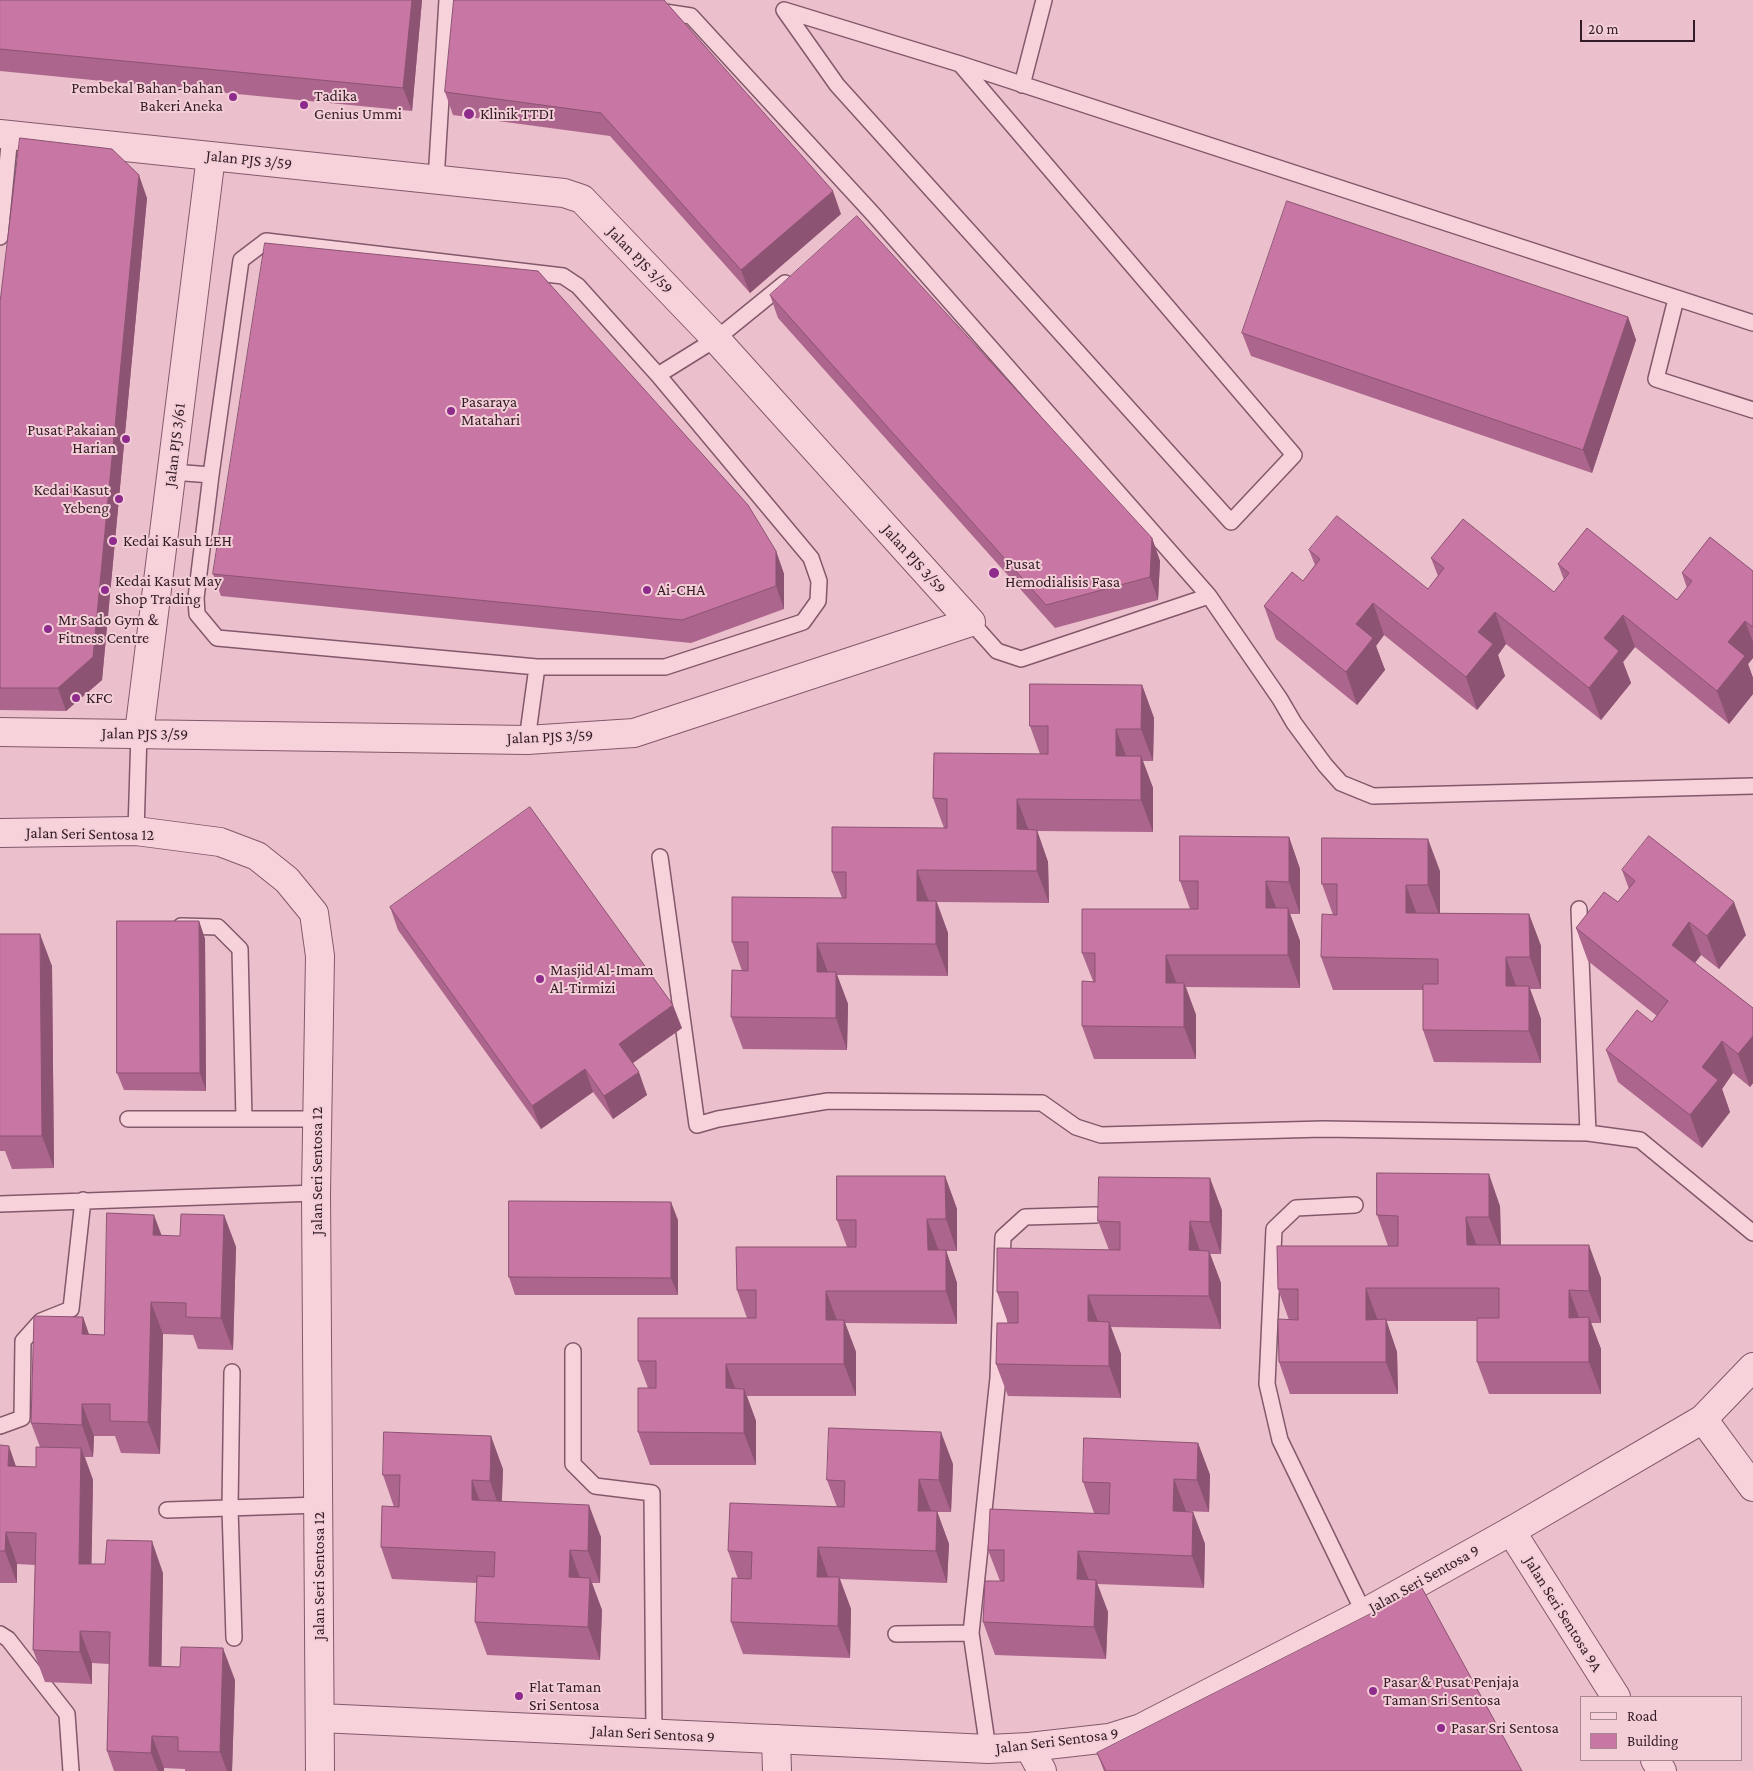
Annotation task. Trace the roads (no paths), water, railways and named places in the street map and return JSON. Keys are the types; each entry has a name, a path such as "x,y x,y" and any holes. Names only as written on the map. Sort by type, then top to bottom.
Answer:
{"street":[{"name":"Jalan PJS 3/59","path":"0,732 527,740 634,733 971,622 716,339 582,199 564,193 5,135"},
{"name":"Jalan PJS 3/61","path":"140,734 211,156"},
{"name":"Jalan Seri Sentosa 12","path":"0,833 136,831 220,842 257,856 287,880 314,913 320,956 316,1193 320,1771"},
{"name":"Jalan Seri Sentosa 9","path":"320,1718 988,1749 1030,1747 1109,1738 1141,1728 1364,1612 1511,1531 1703,1419 1753,1367"},
{"path":"1703,1419 1753,1487"},
{"name":"Jalan Seri Sentosa 9A","path":"1511,1531 1615,1696"},
{"path":"776,1739 776,1771"},
{"path":"1030,1747 1042,1771"}],"lane":[{"path":"436,180 447,0"},
{"path":"1022,85 1044,0"},
{"path":"643,9 691,16 873,214 1208,596 1280,699 1294,723 1341,783 1373,796 1753,786"},
{"path":"960,64 1294,454 1231,522 837,85 784,10 960,64 1753,324"},
{"path":"0,237 5,135"},
{"path":"858,226 873,214"},
{"path":"266,241 563,276 578,286 658,375 812,558 819,581 818,601 803,622 665,667 537,667 217,638 197,614 196,598 211,475 241,260 266,241"},
{"path":"658,375 716,339 798,273"},
{"path":"1676,299 1656,379 1753,410"},
{"path":"172,472 211,475"},
{"path":"971,622 998,652 1021,659 1208,596"},
{"path":"527,740 537,667"},
{"path":"136,831 140,734"},
{"path":"660,857 697,1125 718,1119 828,1101 1022,1102 1042,1103 1076,1127 1101,1135 1323,1129 1588,1133 1640,1140 1753,1234"},
{"path":"1579,909 1588,1133"},
{"path":"171,926 218,927 240,948 244,1119"},
{"path":"128,1119 317,1119"},
{"path":"0,1204 316,1193"},
{"path":"0,1426 22,1418 23,1341 41,1321 71,1309 83,1200"},
{"path":"1355,1205 1296,1208 1274,1229 1267,1384 1280,1440 1364,1612"},
{"path":"988,1749 971,1633 998,1378 1003,1237 1025,1216 1096,1215"},
{"path":"573,1350 573,1464 595,1486 652,1493 654,1734"},
{"path":"232,1372 230,1508 234,1638"},
{"path":"167,1510 319,1505"},
{"path":"896,1634 971,1633"},
{"path":"0,1634 8,1638 67,1714 71,1771"}],"place":[{"name":"Pembekal Bahan-bahan Bakeri Aneka","path":"233,97"},
{"name":"Tadika Genius Ummi","path":"304,105"},
{"name":"Klinik TTDI","path":"469,114"},
{"name":"Pasaraya Matahari","path":"451,411"},
{"name":"Pusat Pakaian Harian","path":"126,439"},
{"name":"Kedai Kasut Yebeng","path":"119,499"},
{"name":"Kedai Kasuh LEH","path":"113,541"},
{"name":"Pusat Hemodialisis Fasa","path":"994,573"},
{"name":"Kedai Kasut May Shop Trading","path":"105,590"},
{"name":"Ai-CHA","path":"647,590"},
{"name":"Mr Sado Gym & Fitness Centre","path":"48,629"},
{"name":"KFC","path":"76,698"},
{"name":"Masjid Al-Imam Al-Tirmizi","path":"540,979"},
{"name":"Pasar & Pusat Penjaja Taman Sri Sentosa","path":"1373,1691"},
{"name":"Flat Taman Sri Sentosa","path":"519,1696"},
{"name":"Pasar Sri Sentosa","path":"1441,1728"}]}
